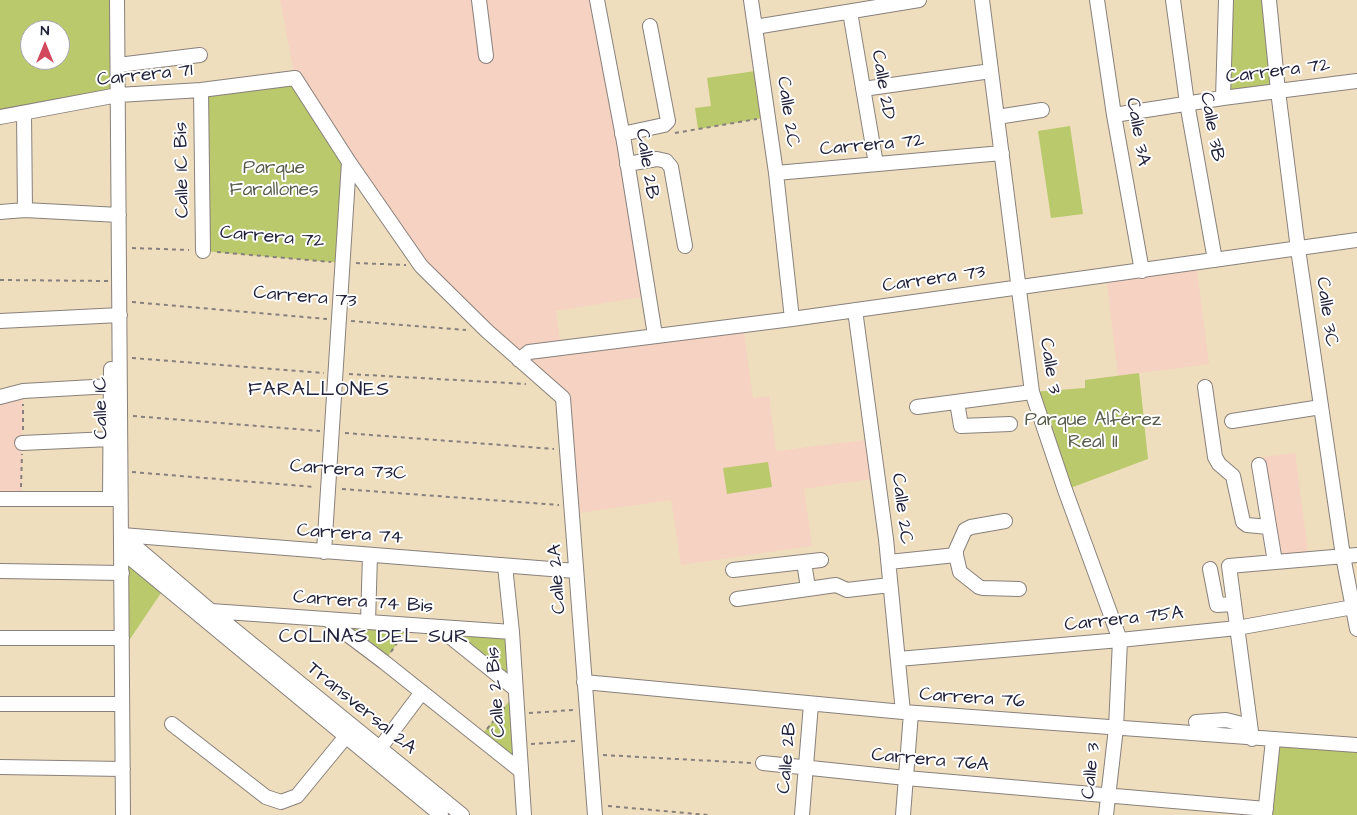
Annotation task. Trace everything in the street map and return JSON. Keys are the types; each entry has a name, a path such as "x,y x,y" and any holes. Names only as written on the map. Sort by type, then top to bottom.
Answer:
{"street":[{"name":"Calle 1C","path":"117,0 120,281 117,311 121,472 116,499 122,535 123,815"},
{"path":"478,0 486,56"},
{"name":"Calle 2B","path":"597,0 622,134 654,335"},
{"name":"Calle 2C","path":"751,0 776,173 792,319"},
{"path":"755,27 918,0"},
{"name":"Calle 3","path":"982,0 1032,392 1065,490 1120,640 1116,728 1106,815"},
{"name":"Calle 3A","path":"1098,0 1114,115 1142,271"},
{"name":"Calle 3B","path":"1173,0 1187,103 1215,260"},
{"path":"1223,98 1226,0"},
{"name":"Calle 3C","path":"1269,0 1298,249 1321,407 1350,555 1353,607 1357,629"},
{"name":"Calle 2D","path":"850,12 876,164"},
{"path":"622,134 664,125 668,121 650,26"},
{"path":"118,65 200,55"},
{"path":"863,89 991,71"},
{"name":"Carrera 71","path":"0,117 118,95 201,90 295,78"},
{"name":"Calle 2A","path":"295,78 348,162 421,266 487,332 563,398 594,810"},
{"name":"Carrera 72","path":"1114,115 1278,90 1357,81"},
{"name":"Calle 1C Bis","path":"201,90 203,251"},
{"path":"997,117 1042,110"},
{"path":"24,113 25,210"},
{"name":"Carrera 72","path":"776,173 1002,153"},
{"path":"627,164 657,159 666,161 672,167 685,246"},
{"path":"324,552 348,162"},
{"path":"0,212 25,210 119,215"},
{"name":"Carrera 73","path":"519,360 529,352 792,319 1357,240"},
{"name":"Calle 2C","path":"855,310 889,562 898,659 907,713 906,778 903,815"},
{"path":"0,321 117,311 111,386 110,439 116,499 0,499"},
{"path":"0,397 23,391 111,386"},
{"path":"1205,387 1215,457 1219,464 1233,476 1241,518 1247,525 1268,527"},
{"path":"917,408 1032,392"},
{"path":"957,402 961,426 1010,424"},
{"path":"1232,421 1321,407"},
{"path":"22,443 110,439"},
{"path":"1259,465 1275,562"},
{"path":"1005,521 973,526 965,530 956,550 956,555 960,572 979,586 984,588 1019,589"},
{"name":"Carrera 74","path":"122,535 576,571"},
{"name":"Transversal 2A","path":"122,535 350,732 441,815"},
{"name":"Transversal 2A","path":"122,551 350,732 380,748 462,815"},
{"path":"368,622 370,555"},
{"path":"889,562 956,555"},
{"path":"1251,732 1229,566 1350,555"},
{"path":"734,570 813,564 812,588"},
{"name":"Calle 2 Bis","path":"505,566 512,632 524,815"},
{"path":"1210,568 1217,605 1234,604"},
{"path":"0,571 122,573"},
{"path":"737,599 836,585 847,590 890,585"},
{"name":"Carrera 75A","path":"898,659 1237,628 1353,607"},
{"name":"Carrera 74 Bis","path":"211,611 512,632"},
{"path":"326,619 384,662 521,771"},
{"path":"438,627 515,691"},
{"path":"0,638 122,638"},
{"name":"Carrera 76","path":"584,682 907,713 1116,728 1251,732 1273,740 1357,746"},
{"path":"380,748 422,692"},
{"path":"0,704 122,704"},
{"name":"Calle 2B","path":"802,815 811,704"},
{"path":"1196,722 1226,720 1251,732"},
{"path":"172,724 266,797 281,802 297,796 350,732"},
{"path":"1266,812 1273,740"},
{"name":"Carrera 76A","path":"763,763 906,778 1108,795 1266,812"},
{"path":"0,767 122,770"}],"path":[{"path":"676,133 768,116"},
{"name":"Carrera 72","path":"119,247 203,251 342,263 421,266"},
{"path":"0,280 120,281"},
{"name":"Carrera 73","path":"117,311 339,320 467,330"},
{"path":"21,499 23,391"},
{"name":"Carrera 73C","path":"121,472 571,506"},
{"path":"384,662 410,625"},
{"path":"479,738 515,691"},
{"path":"516,714 586,709"},
{"path":"519,745 589,747 763,763"},
{"path":"594,810 708,815"}],"shaded area":[{"path":"280,0 597,0 648,296 556,311 561,347 743,326 753,398 769,396 776,451 872,439 878,478 804,489 812,546 681,565 671,500 572,514 563,398 421,266 295,78"},
{"path":"1196,263 1209,364 1118,376 1106,276"},
{"path":"23,391 21,499 0,499 0,397"},
{"path":"1295,453 1309,559 1278,562 1264,457"}],"green space":[{"path":"0,0 117,0 118,95 0,117"},
{"path":"1226,0 1269,0 1278,91 1223,98"},
{"path":"762,70 768,117 698,129 695,108 711,106 707,78"},
{"name":"Parque Farallones","path":"295,78 349,162 343,263 203,251 201,90"},
{"path":"1070,126 1083,214 1051,218 1038,131"},
{"name":"Parque Alférez Real II","path":"1139,373 1148,459 1065,490 1032,392 1085,388 1085,380"},
{"path":"768,462 772,487 727,494 723,468"},
{"path":"122,551 165,587 122,651"},
{"path":"326,619 410,625 384,662"},
{"path":"438,627 512,632 514,688"},
{"path":"515,694 521,771 479,738"},
{"path":"1273,740 1357,745 1357,815 1265,815"}],"district":[{"name":"FARALLONES","path":"319,391"},
{"name":"COLINAS DEL SUR","path":"374,638"}]}
